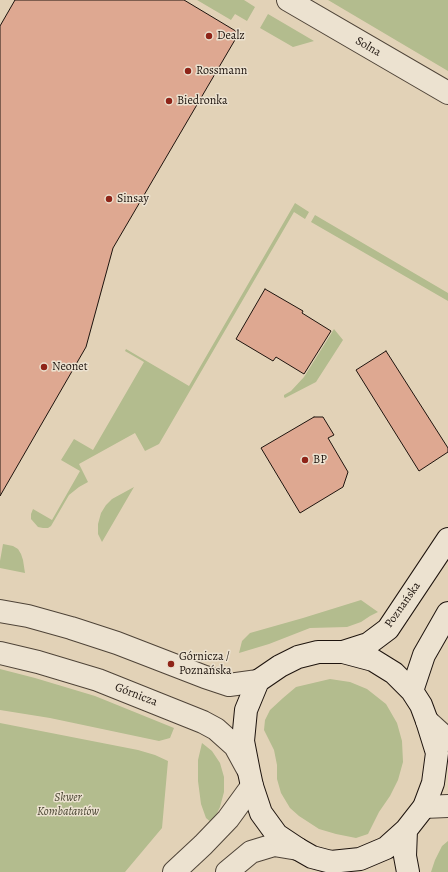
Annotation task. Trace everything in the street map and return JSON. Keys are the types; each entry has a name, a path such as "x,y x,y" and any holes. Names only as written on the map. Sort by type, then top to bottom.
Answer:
{"street":[{"name":"Solna","path":"288,0 448,93"},
{"name":"Poznańska","path":"343,652 368,644 388,629 448,539"},
{"path":"0,611 35,618 71,628 229,685 258,681 280,666 298,657 318,652 343,652 373,660 394,673 412,691 421,705 437,752 433,783 424,807 406,830 386,848 336,867 312,857 277,835 261,813 251,779 243,741 246,710 258,681"},
{"path":"412,691 424,655 448,613"},
{"name":"Górnicza","path":"0,653 38,662 98,680 216,728 235,746 251,779"},
{"path":"427,721 448,740"},
{"path":"174,872 228,820 251,779"},
{"path":"424,807 448,806"},
{"path":"406,830 405,856 408,872"},
{"path":"227,872 252,852 274,845 298,849"}],"green space":[{"path":"197,0 244,0 255,7 247,21 235,14 231,20"},
{"path":"328,0 448,0 448,71"},
{"path":"268,14 314,41 293,47 260,28"},
{"path":"295,203 309,212 305,219 294,212 159,444 145,451 135,433 79,464 88,482 69,495 51,526 48,528 38,527 31,519 33,509 52,520 80,471 61,460 74,439 93,450 144,362 125,351 126,349 189,386"},
{"path":"315,215 448,293 448,301 311,222"},
{"path":"334,329 343,340 316,382 285,398 284,395 291,391 304,377"},
{"path":"134,487 102,542 98,534 98,524 101,513 112,499"},
{"path":"3,544 13,546 18,549 23,560 25,573 0,568"},
{"path":"361,600 378,612 361,622 347,627 310,628 269,644 239,653 242,641 250,633"},
{"path":"0,669 95,696 174,728 170,738 159,741 50,718 0,710"},
{"path":"330,679 350,682 367,689 386,704 397,723 402,741 403,762 398,780 368,834 356,838 319,829 299,816 290,808 281,793 277,779 277,765 274,750 264,730 265,720 270,710 296,687"},
{"name":"Skwer Kombatantów","path":"0,723 138,750 168,761 162,828 125,872 0,872"},
{"path":"202,743 212,751 220,763 224,777 224,792 220,807 212,823 206,818 201,804 198,781 198,760"},
{"path":"448,841 448,872 431,872 442,846"}],"building":[{"path":"15,0 184,0 239,33 113,248 86,347 0,496 0,26"},
{"path":"265,289 303,311 302,313 331,331 304,374 276,357 273,361 236,339"},
{"path":"386,351 448,448 448,452 419,471 356,370"},
{"name":"BP","path":"314,417 323,417 334,435 328,438 348,472 343,487 300,513 261,448"}],"place":[{"name":"Dealz","path":"209,36"},
{"name":"Rossmann","path":"188,71"},
{"name":"Biedronka","path":"169,101"},
{"name":"Sinsay","path":"109,199"},
{"name":"Neonet","path":"44,367"},
{"name":"BP","path":"305,460"},
{"name":"Górnicza / Poznańska","path":"171,664"}]}
